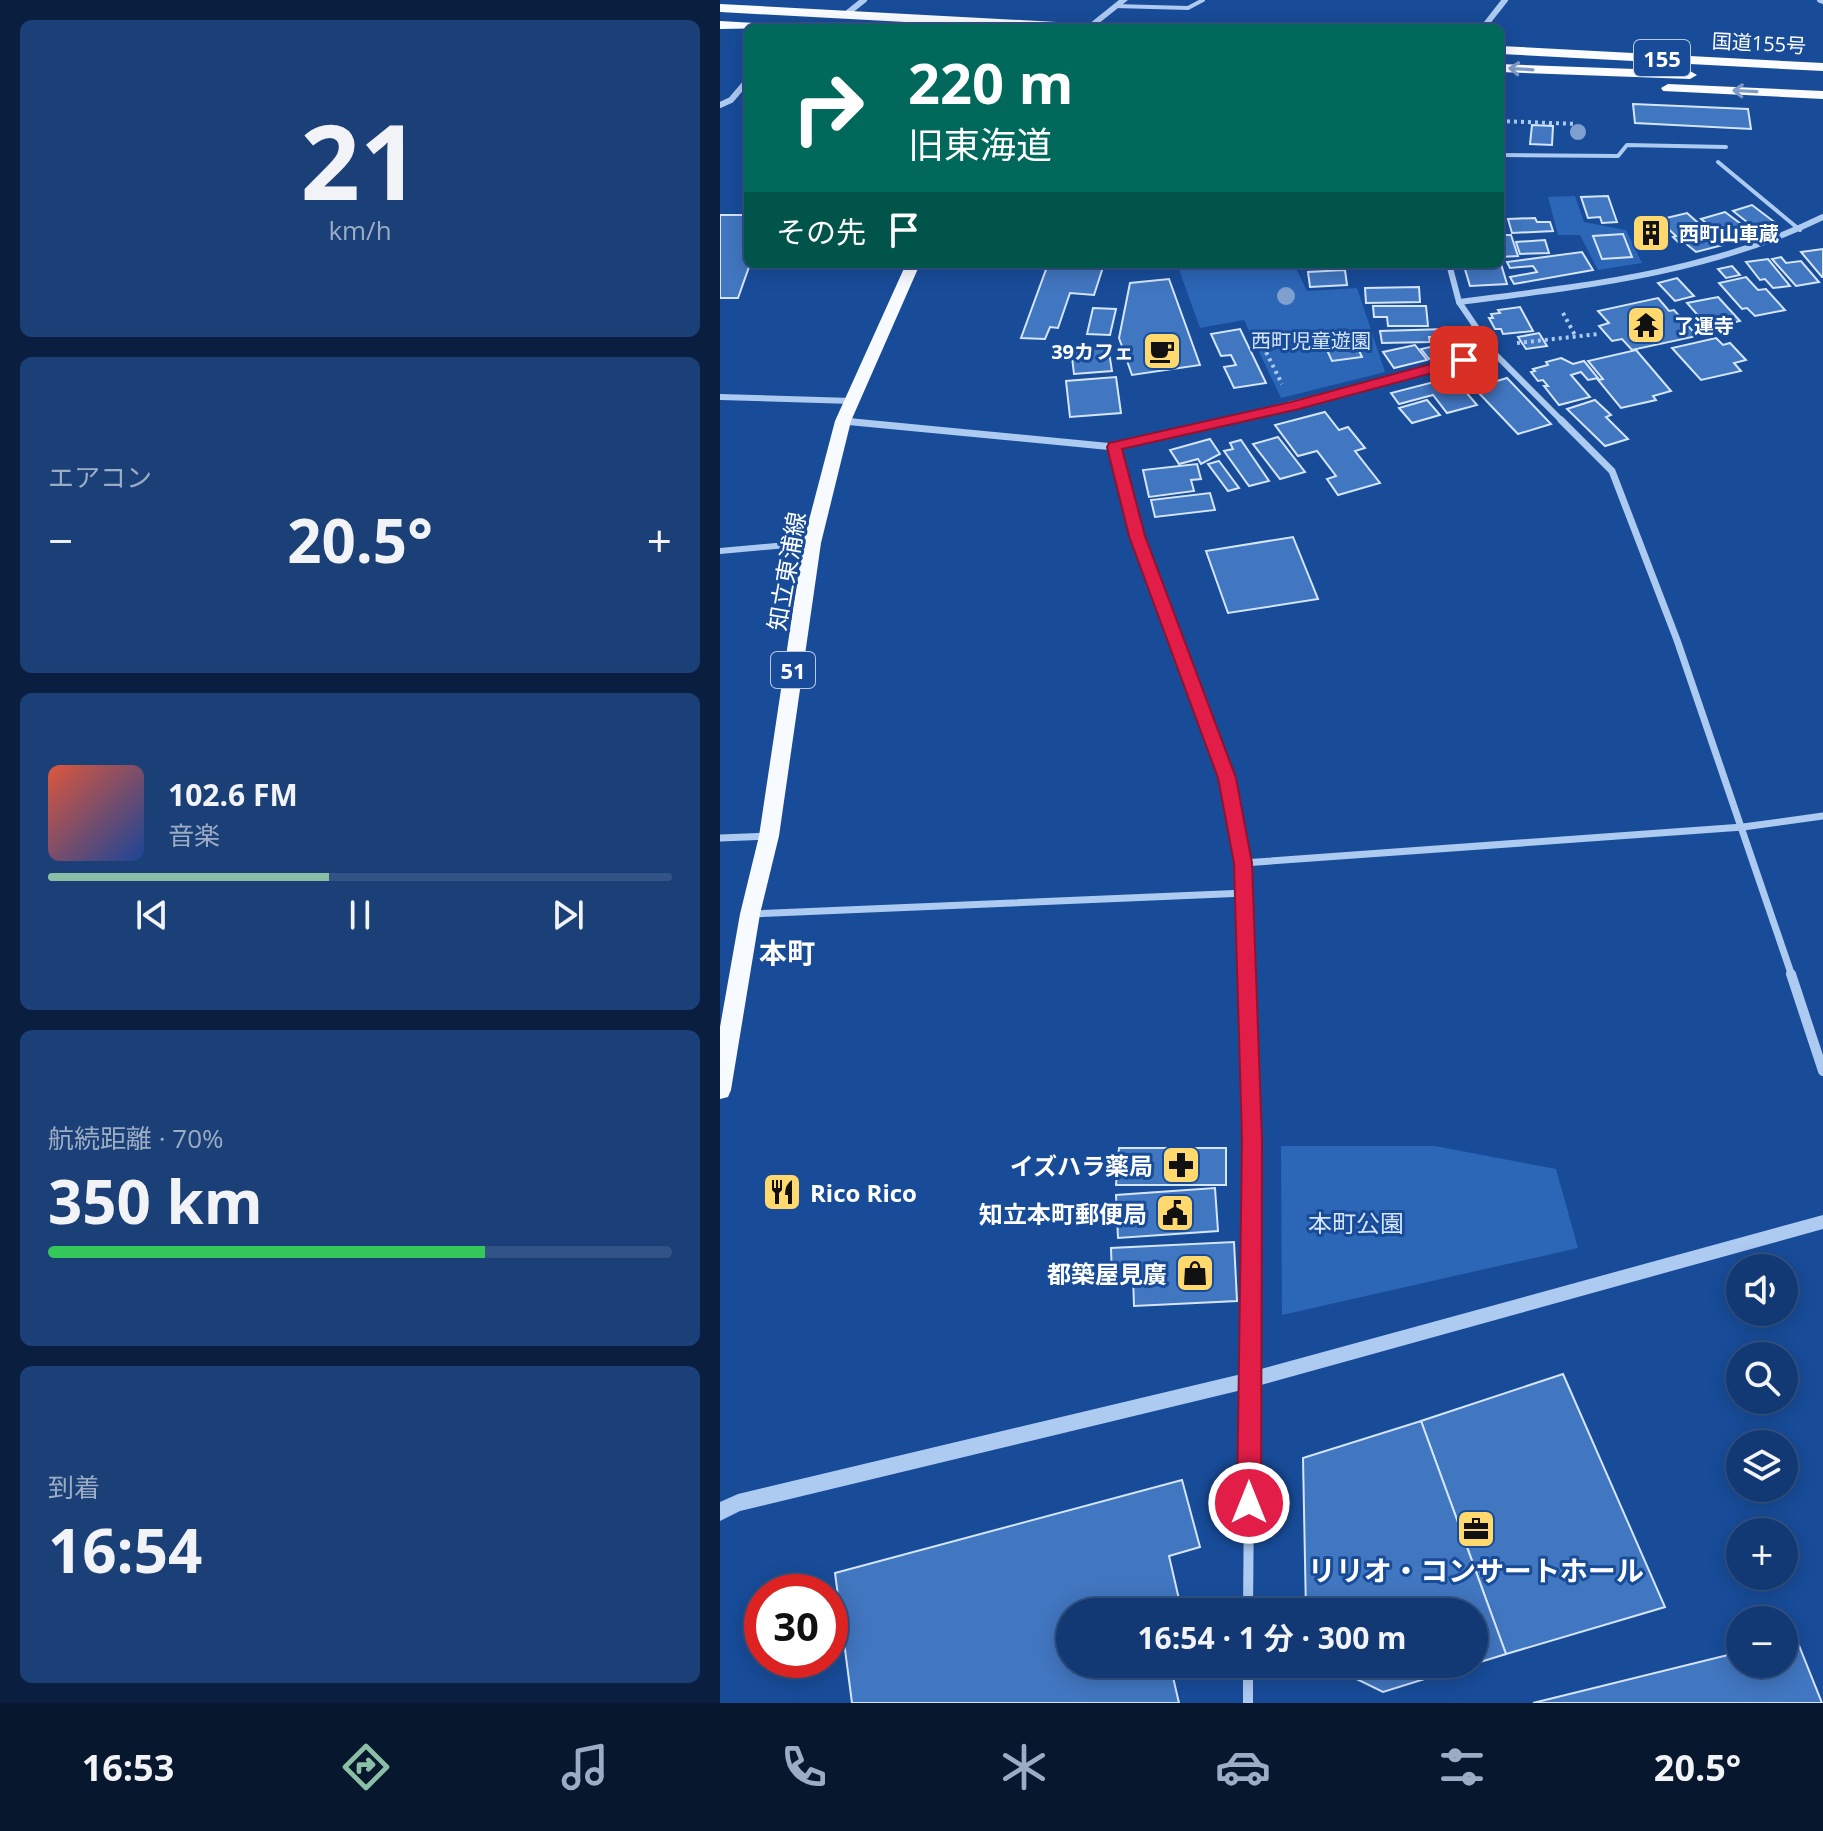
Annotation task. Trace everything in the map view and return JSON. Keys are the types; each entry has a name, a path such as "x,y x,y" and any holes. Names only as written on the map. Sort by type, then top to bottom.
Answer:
{"highway":[{"path":"720,8 1014,24"},
{"path":"720,25 744,26"},
{"name":"155","path":"1554,52 1653,46 1823,53"},
{"name":"国道155号","path":"1504,50 1823,67"},
{"name":"国道155号","path":"1504,68 1823,81"},
{"name":"155","path":"1561,72 1664,87 1823,95"}],"main road":[{"name":"知立東浦線","path":"720,1090 750,914 769,836 812,543 843,421 911,268"}],"street":[{"path":"845,15 864,0"},
{"path":"1486,24 1505,0"},
{"path":"1094,24 1120,3"},
{"path":"720,105 731,100 744,85"},
{"path":"1459,302 1578,286 1713,260 1800,230 1823,217"},
{"path":"1450,268 1459,302 1491,349 1612,471 1743,827 1823,1071"},
{"path":"843,421 1114,447 1294,406 1491,349"},
{"path":"720,397 852,401"},
{"path":"1114,447 1137,536 1227,778 1243,863 1252,1140 1248,1598"},
{"path":"1243,863 1743,827 1823,816"},
{"path":"720,838 769,836"},
{"path":"750,914 1246,893"},
{"path":"720,1512 738,1503 1250,1380 1823,1222"},
{"path":"1248,1678 1248,1703"}],"lane":[{"path":"1120,3 1188,8 1203,0"},
{"path":"1504,155 1618,156 1627,145 1726,147"},
{"path":"1718,162 1800,230"},
{"path":"720,551 812,543"}],"path":[{"path":"1504,121 1577,124"},
{"path":"1563,312 1576,337"},
{"path":"1491,349 1599,334"},
{"path":"1263,346 1294,406"}],"green space":[{"path":"1575,196 1584,222 1626,230 1642,263 1598,270 1580,235 1558,235 1548,197"},
{"name":"西町児童遊園","path":"1178,268 1296,268 1307,291 1357,288 1385,372 1281,398 1244,320 1200,328"},
{"name":"本町公園","path":"1281,1146 1435,1146 1556,1169 1578,1248 1282,1315"}],"building":[{"path":"1633,104 1748,109 1751,129 1635,123"},
{"path":"1532,125 1553,126 1552,145 1530,144"},
{"path":"1608,196 1617,222 1602,223 1600,217 1588,218 1581,197"},
{"path":"1752,205 1777,224 1757,230 1733,211"},
{"path":"1725,212 1749,230 1725,238 1701,219"},
{"path":"1687,213 1723,245 1696,252 1684,242 1679,243 1662,219"},
{"path":"720,215 744,215 744,268 749,268 738,298 720,298"},
{"path":"1535,218 1537,222 1550,222 1553,231 1512,233 1508,219"},
{"name":"西町山車蔵","path":"1661,229 1667,242 1638,244 1635,237 1640,236 1637,230"},
{"path":"1623,234 1632,257 1602,259 1593,236"},
{"path":"1504,235 1511,235 1518,256 1504,257"},
{"path":"1545,240 1549,253 1520,254 1516,242"},
{"path":"1823,249 1823,277 1822,277 1801,252"},
{"path":"1582,252 1593,270 1514,284 1510,277 1537,272 1533,266 1510,268 1507,262"},
{"path":"1781,257 1786,263 1801,261 1819,282 1796,286 1772,259"},
{"path":"1768,259 1790,286 1773,288 1765,279 1760,280 1746,262"},
{"path":"1732,266 1740,275 1726,278 1718,269"},
{"path":"1047,268 1103,268 1094,295 1070,293 1058,328 1050,327 1045,339 1021,338"},
{"path":"1465,268 1502,268 1507,284 1470,286"},
{"path":"1345,270 1347,285 1310,287 1308,272"},
{"path":"1746,277 1758,290 1766,289 1785,310 1755,316 1747,308 1742,309 1719,283"},
{"path":"1677,278 1694,296 1675,301 1658,283"},
{"path":"1169,279 1200,365 1132,375 1119,338 1130,283"},
{"path":"1419,287 1420,302 1366,303 1365,288"},
{"path":"1718,297 1740,321 1709,328 1687,303"},
{"path":"1658,298 1669,311 1674,310 1697,336 1632,350 1622,339 1612,341 1599,326 1609,323 1598,311"},
{"path":"1373,306 1426,306 1428,326 1388,326 1387,317 1374,317"},
{"path":"1520,307 1533,331 1503,334 1501,329 1495,329 1489,318 1493,318 1491,314"},
{"path":"1093,308 1116,309 1110,335 1087,334"},
{"path":"1240,329 1266,383 1234,388 1224,367 1236,365 1231,355 1221,356 1211,334"},
{"path":"1446,329 1448,337 1429,337 1430,342 1382,343 1380,331"},
{"path":"1351,333 1362,357 1332,361 1321,337"},
{"path":"1539,333 1547,346 1526,349 1518,337"},
{"path":"1716,338 1723,345 1730,343 1746,360 1734,363 1741,371 1701,380 1672,348"},
{"path":"1443,344 1450,354 1429,359 1421,349"},
{"path":"1415,345 1427,360 1394,368 1383,352"},
{"path":"1108,346 1112,371 1074,374 1071,349"},
{"path":"1636,350 1671,391 1653,396 1656,400 1621,408 1598,380 1603,379 1588,361"},
{"path":"1561,358 1573,364 1584,361 1598,378 1588,380 1581,372 1571,375 1590,397 1559,405 1543,380 1538,381 1531,372 1548,365 1546,362"},
{"path":"1116,377 1121,413 1070,417 1066,381"},
{"path":"1453,377 1477,405 1447,413 1433,395 1399,404 1391,393"},
{"path":"1507,378 1551,424 1518,434 1474,388"},
{"path":"1427,400 1440,415 1412,423 1399,408"},
{"path":"1595,400 1611,415 1606,417 1628,439 1605,446 1567,409"},
{"path":"1325,412 1339,430 1348,427 1365,448 1355,451 1380,483 1338,495 1327,479 1336,476 1317,451 1298,456 1275,425"},
{"path":"1278,437 1305,472 1280,479 1253,444"},
{"path":"1210,439 1220,454 1201,464 1198,459 1179,464 1170,450"},
{"path":"1241,440 1269,481 1249,486 1224,451 1233,449 1230,443"},
{"path":"1219,461 1239,488 1228,491 1208,464"},
{"path":"1197,464 1201,479 1191,480 1194,491 1149,497 1143,470"},
{"path":"1210,493 1215,510 1155,517 1151,500"},
{"path":"1293,537 1318,599 1228,613 1206,551"},
{"path":"1119,1148 1226,1148 1226,1185 1116,1185"},
{"path":"1215,1188 1218,1231 1118,1238 1116,1195"},
{"path":"1234,1242 1237,1301 1134,1306 1133,1276 1112,1277 1111,1248"},
{"path":"1563,1374 1665,1607 1506,1654 1421,1421"},
{"path":"1421,1421 1486,1598 1306,1598 1303,1458"},
{"path":"1182,1480 1200,1547 1169,1556 1179,1598 1056,1598 1056,1678 1173,1678 1179,1703 852,1703 848,1672 848,1574 835,1573"},
{"path":"1488,1605 1506,1654 1488,1660"},
{"path":"1798,1643 1822,1703 1533,1703 1726,1655 1726,1678 1798,1678"},
{"path":"1354,1678 1428,1678 1383,1692"}],"place":[{"name":"西町山車蔵","path":"1651,233"},
{"name":"了運寺","path":"1646,325"},
{"name":"39カフェ","path":"1162,351"},
{"name":"イズハラ薬局","path":"1181,1165"},
{"name":"Rico Rico","path":"782,1192"},
{"name":"知立本町郵便局","path":"1175,1213"},
{"name":"都築屋見廣","path":"1195,1273"},
{"name":"リリオ・コンサートホール","path":"1476,1529"}],"district":[{"name":"本町","path":"787,952"}],"route":[{"path":"1249,1503 1252,1140 1243,863 1227,778 1137,536 1114,447 1294,406 1464,360"}]}
